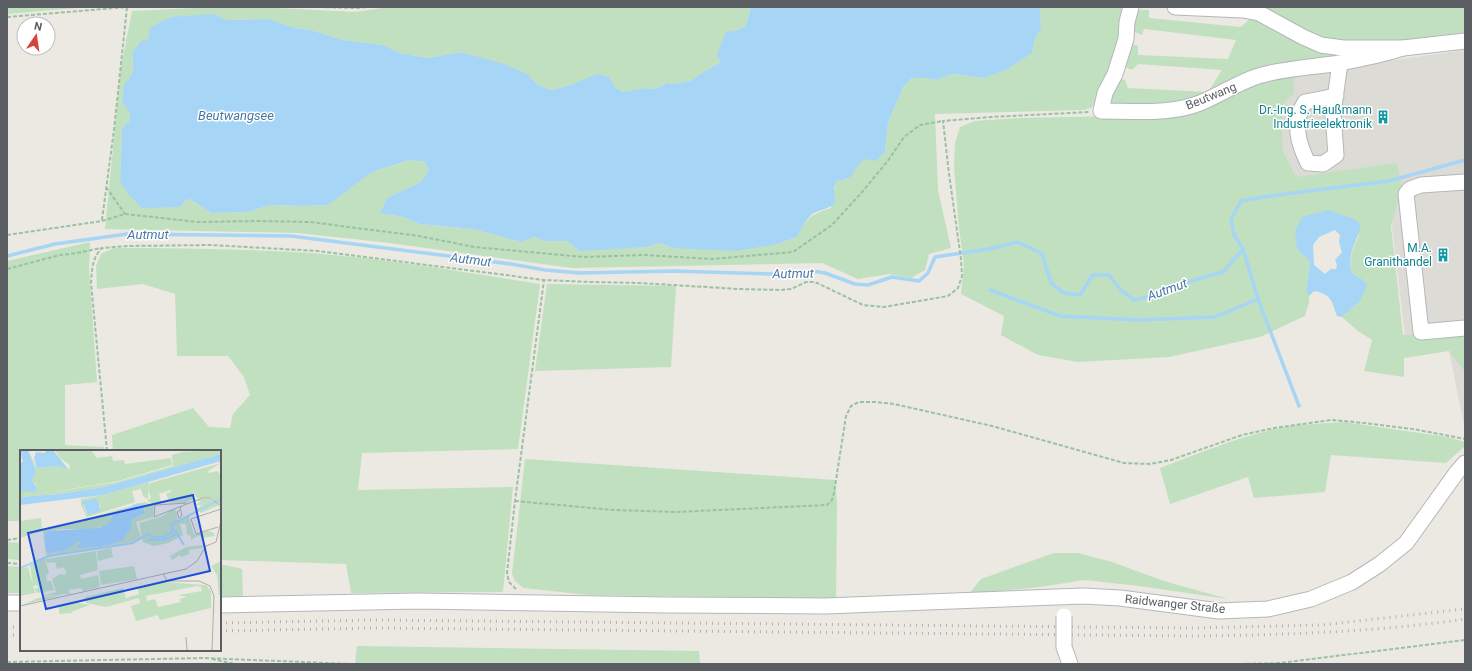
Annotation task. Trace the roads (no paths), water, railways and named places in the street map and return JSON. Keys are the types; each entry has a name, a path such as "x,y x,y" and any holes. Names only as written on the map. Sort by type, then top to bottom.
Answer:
{"street":[{"name":"Beutwang","path":"1131,7 1127,22 1126,39 1101,111 1136,112 1178,109 1200,103 1260,76 1287,70 1379,56 1403,48"},
{"name":"Beutwang","path":"1175,7 1242,8 1259,13 1302,37 1321,45 1343,48 1403,48 1465,41"},
{"path":"1336,96 1340,63"},
{"path":"1465,182 1421,185 1410,189 1406,194 1421,332 1465,328"},
{"name":"Raidwanger Straße","path":"221,605 418,601 826,606 1083,596 1120,598 1219,611 1268,609 1311,599 1352,582 1380,564 1406,543 1456,472 1465,463"},
{"path":"1067,597 1064,616 1064,647 1070,664"},
{"path":"7,603 20,603"}],"water":[{"name":"Beutwangsee","path":"751,7 1040,7 1041,28 1035,39 1032,53 1008,69 985,78 953,74 936,80 912,78 903,87 888,123 885,152 876,161 865,159 851,176 844,180 838,180 834,187 835,203 830,207 811,215 797,237 777,244 737,251 673,248 660,243 647,247 580,251 567,241 544,241 535,237 521,242 473,229 419,224 403,217 380,213 387,198 421,182 429,170 425,162 410,160 372,172 328,205 271,205 247,212 211,213 190,199 185,201 180,207 142,208 130,196 120,181 122,129 130,120 130,113 122,102 124,84 130,77 133,70 132,53 141,41 149,39 150,27 172,17 214,14 225,20 269,19 295,28 311,30 343,40 383,45 400,53 428,58 461,52 504,64 527,74 538,85 551,90 571,85 597,74 610,77 614,86 622,92 645,88 655,89 667,83 676,84 692,80 721,62 717,55 726,32 738,30 746,26"},
{"path":"1329,210 1354,219 1361,225 1352,250 1350,262 1353,274 1362,279 1367,285 1360,301 1342,317 1337,316 1332,302 1327,296 1320,292 1314,291 1309,296 1306,291 1310,262 1297,249 1295,231 1302,217","holes":["1335,230 1340,235 1339,242 1342,252 1335,260 1337,265 1336,269 1331,269 1325,274 1314,265 1313,245 1319,237"]}],"waterway":[{"name":"Autmut","path":"7,256 55,244 127,234 291,236 511,264 545,270 580,273 674,271 771,274 813,271 825,273 855,284 868,285 892,277 919,281 928,273 935,257 989,249 1018,242 1042,254 1051,283 1064,293 1080,295 1093,275 1109,275 1122,291 1134,300 1149,297 1169,287 1223,272 1243,249 1234,235 1231,219 1241,201 1389,181 1465,160"},
{"path":"1243,249 1258,299 1299,406"},
{"path":"990,290 1060,316 1138,320 1215,317 1258,299"}],"railway":[{"path":"221,623 374,620 1191,628 1322,625 1465,609"},
{"path":"221,631 375,628 1193,636 1261,635 1363,630 1465,619"},
{"path":"7,627 20,627"},
{"path":"7,635 20,635"}],"place":[{"name":"Dr.-Ing. S. Haußmann Industrieelektronik","path":"1383,117"},
{"name":"M.A. Granithandel","path":"1443,255"}]}
